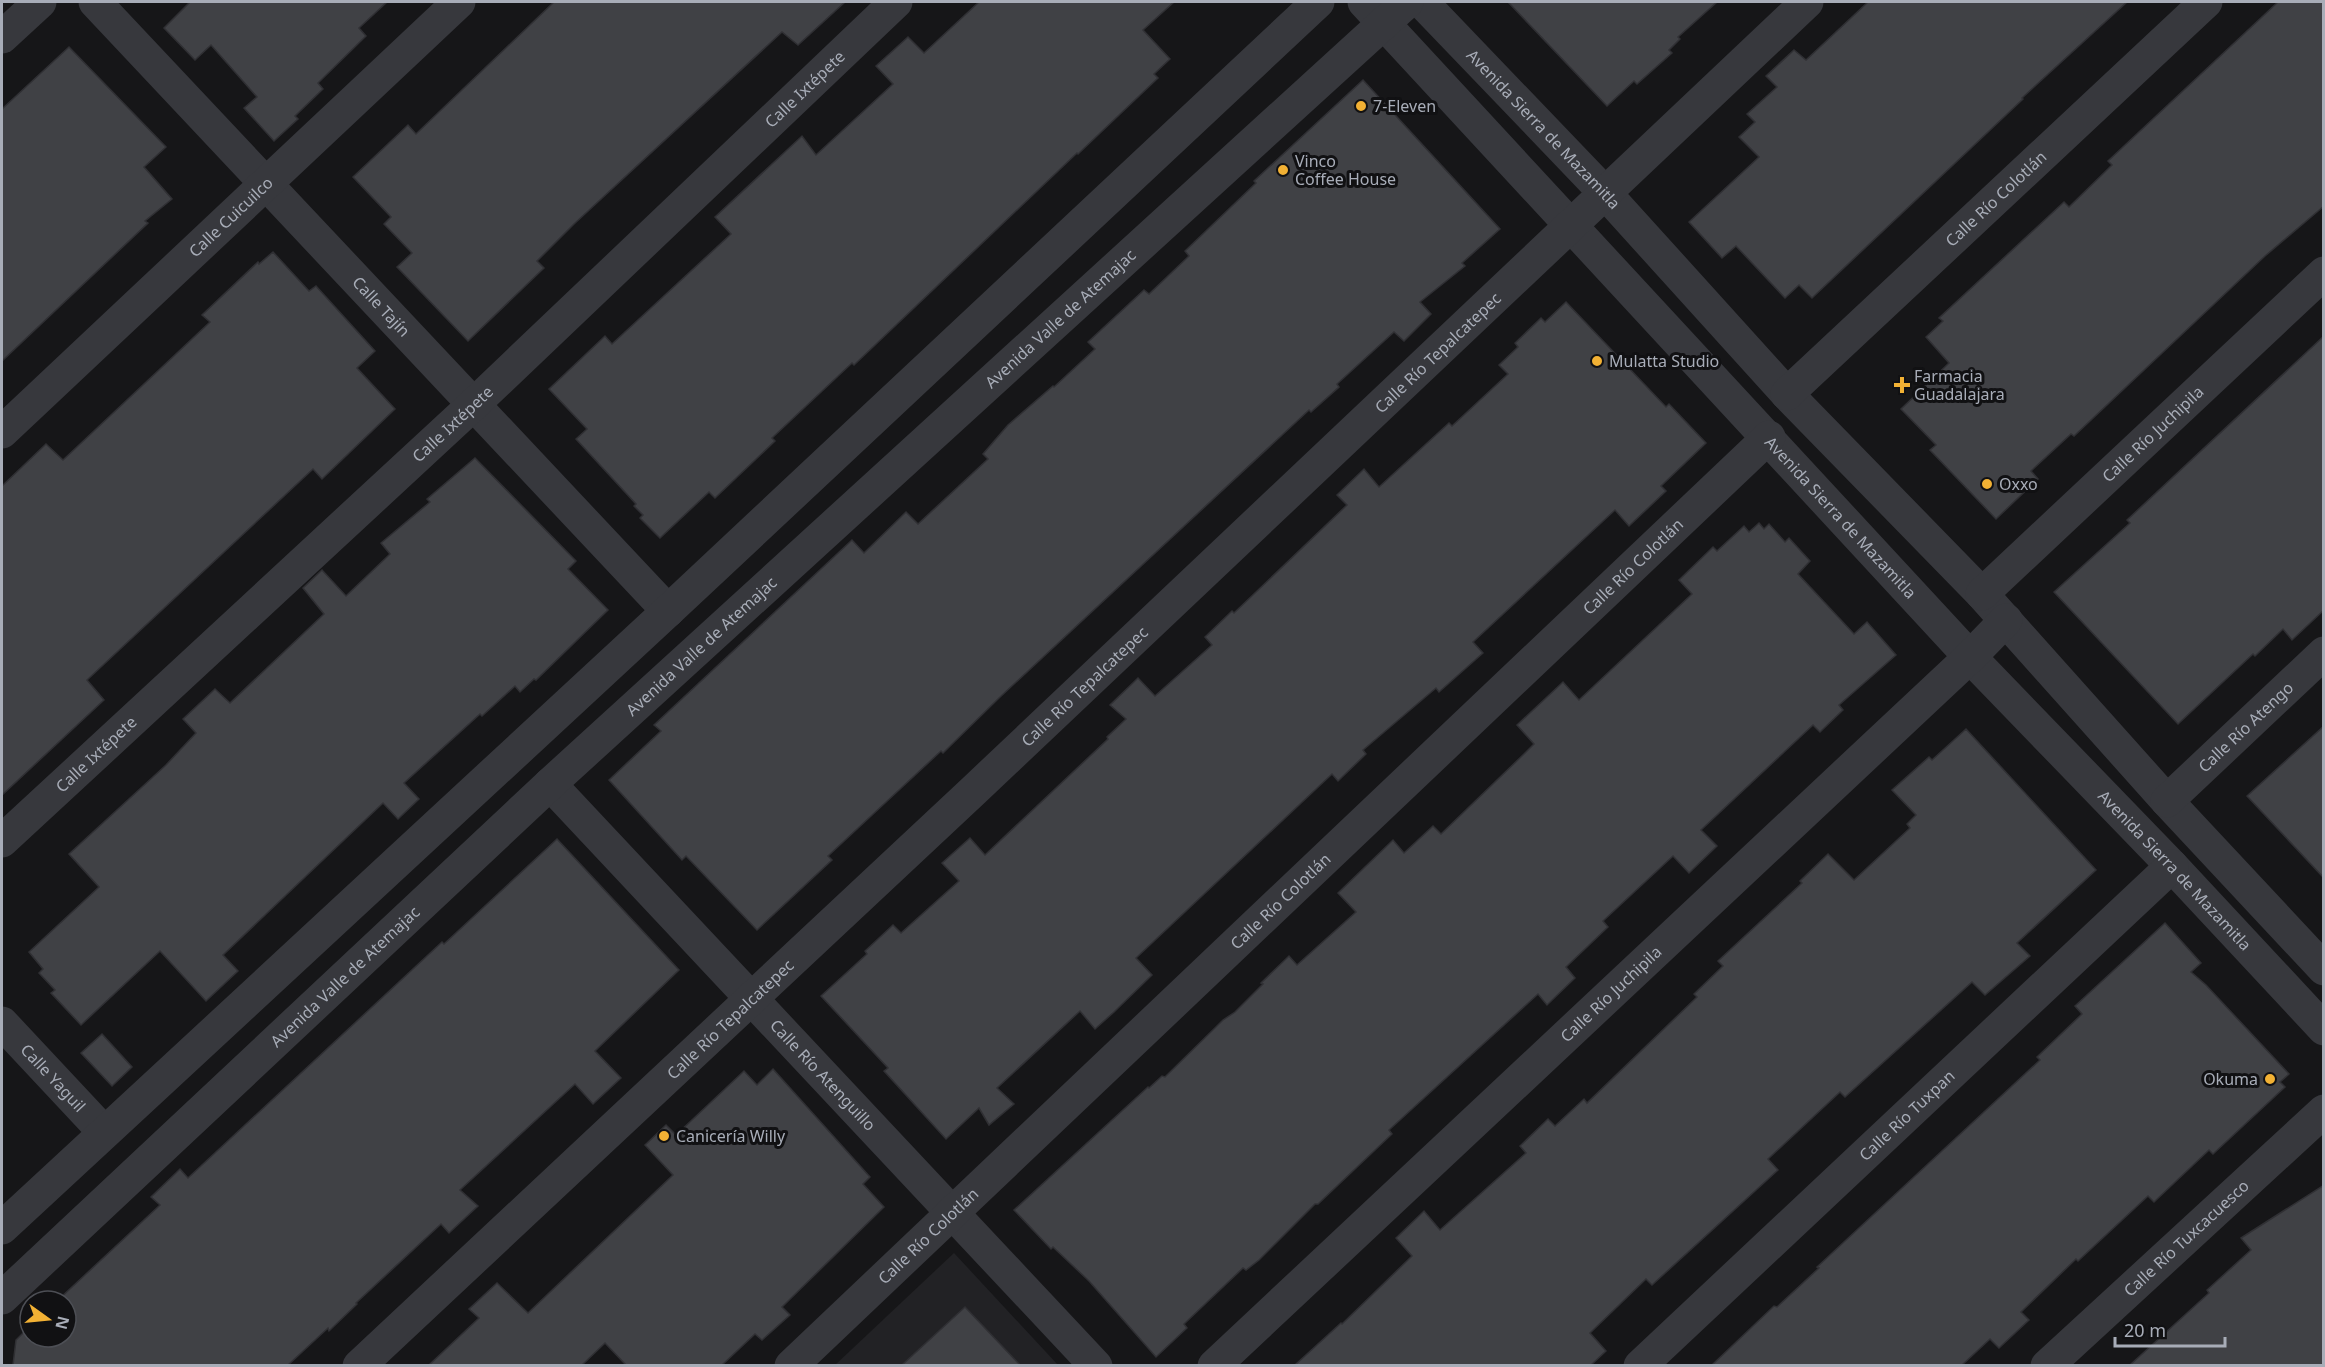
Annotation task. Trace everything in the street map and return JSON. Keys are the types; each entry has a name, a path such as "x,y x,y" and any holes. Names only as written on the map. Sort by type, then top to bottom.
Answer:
{"street":[{"path":"2,37 40,2"},
{"name":"Calle Tajín","path":"95,2 668,611"},
{"name":"Calle Cuicuilco","path":"2,432 459,2"},
{"name":"Calle Ixtépete","path":"2,841 473,405 896,2"},
{"path":"2,1227 668,611 1318,2"},
{"name":"Avenida Sierra de Mazamitla","path":"1422,2 1606,194 1787,394 1982,594 2167,801 2324,969"},
{"name":"Calle Río Tepalcatepec","path":"359,1365 752,1000 1807,2"},
{"name":"Calle Río Colotlán","path":"1787,394 2206,2"},
{"name":"Avenida Sierra de Mazamitla","path":"1385,8 1572,226 1970,657 2172,866 2324,1029"},
{"name":"Avenida Valle de Atemajac","path":"2,1298 550,784 1385,8"},
{"name":"Calle Río Juchipila","path":"1982,594 2324,273"},
{"name":"Calle Río Colotlán","path":"791,1365 1769,437"},
{"name":"Calle Río Juchipila","path":"1214,1365 1970,657 2006,620"},
{"name":"Calle Río Atengo","path":"2167,801 2324,653"},
{"name":"Calle Río Atenguillo","path":"550,784 1096,1365"},
{"name":"Calle Río Tuxpan","path":"1640,1365 2172,866"},
{"name":"Calle Yaguil","path":"2,1023 104,1132"},
{"name":"Calle Río Tuxcacuesco","path":"2047,1365 2324,1111"}],"shaded area":[{"path":"954,1253 1058,1365 834,1366"}],"building":[{"path":"190,2 387,2 359,28 366,36 318,83 323,89 295,116 298,119 274,141 244,108 257,97 211,45 195,60 164,28"},
{"path":"554,2 845,2 798,45 782,32 574,224 537,261 544,268 468,341 397,267 412,253 384,224 391,217 353,177 408,125 416,134"},
{"path":"979,2 1174,2 1143,30 1170,59 1154,74 1158,78 854,365 852,363 772,438 775,441 715,498 709,492 660,538 640,518 643,515 634,506 636,504 576,439 587,429 549,389 605,336 612,344 731,234 715,217 802,136 816,155 893,84 876,66 908,37 924,53"},
{"path":"1508,2 1717,2 1678,37 1680,39 1669,50 1672,53 1637,84 1634,81 1607,106"},
{"path":"1868,2 2127,2 2022,98 1812,298 1799,285 1785,298 1736,246 1722,258 1689,222 1759,157 1739,137 1755,122 1747,114 1777,87 1766,76 1794,50 1806,60"},
{"path":"2278,2 2324,2 2324,206 2265,256 2074,436 2071,434 2031,471 2038,479 1996,519 1930,450 1936,445 1901,409 1949,363 1926,337 1943,321 1939,318 2064,202 2069,207 2112,165 2108,161"},
{"path":"69,47 166,147 144,167 172,199 145,221 148,223 2,361 2,109"},
{"path":"1363,80 1500,229 1462,263 1465,266 1420,302 1431,314 1404,341 1394,332 1337,384 1339,387 1311,412 1309,410 999,698 943,753 941,751 828,856 832,860 757,930 686,856 682,860 609,780 661,731 654,725 852,540 864,553 906,512 918,524 988,459 983,454 1008,425 1095,349 1088,342 1144,290 1149,294 1189,256 1185,251 1256,183 1254,181"},
{"path":"273,252 309,291 316,286 375,351 357,368 395,409 322,479 313,469 87,680 104,700 2,795 2,486 46,444 63,460 210,322 202,315 258,262 259,264"},
{"path":"1566,302 1666,407 1669,404 1706,443 1661,486 1666,491 1629,526 1615,510 1473,642 1483,653 1439,692 1436,688 1363,750 1366,754 1338,781 1332,774 1136,958 1152,975 1114,1012 1095,1029 1080,1011 997,1088 1014,1104 989,1125 979,1108 946,1139 884,1071 888,1068 821,996 867,954 865,951 893,925 901,933 959,881 942,863 970,838 985,855 1108,739 1107,737 1126,719 1110,705 1138,678 1155,696 1212,645 1205,637 1232,611 1234,613 1347,505 1337,495 1364,469 1379,487 1449,423 1452,426 1508,374 1499,365 1518,347 1515,343 1541,318 1545,322"},
{"path":"2324,336 2324,610 2292,640 2283,629 2178,724 2054,592 2130,523 2127,520"},
{"path":"475,458 576,561 568,569 608,610 536,680 534,679 520,692 515,686 482,716 480,714 404,783 419,799 398,819 383,803 223,955 238,971 206,1001 160,951 81,1025 51,993 55,990 39,973 43,969 29,952 99,887 69,854 166,765 196,733 183,719 215,689 230,703 324,614 303,588 322,570 346,596 390,554 381,543 430,502 427,499"},
{"path":"1759,523 1764,529 1769,524 1785,542 1789,538 1810,561 1798,574 1854,634 1867,622 1896,655 1839,705 1843,710 1820,732 1813,725 1701,830 1717,846 1689,873 1673,856 1603,921 1608,927 1566,967 1575,978 1547,1005 1538,994 1389,1130 1392,1134 1318,1204 1315,1204 1259,1260 1246,1270 1243,1268 1184,1324 1187,1328 1156,1357 1089,1281 1053,1247 1051,1249 1014,1210 1148,1087 1162,1076 1165,1077 1223,1020 1235,1012 1289,956 1297,965 1356,912 1338,893 1393,840 1404,853 1433,826 1441,834 1534,744 1517,725 1563,682 1579,700 1692,594 1679,580 1713,547 1717,551 1744,526 1749,532"},
{"path":"2324,726 2324,878 2247,796"},
{"path":"1966,729 2096,870 2017,943 2030,956 1985,995 1972,982 1845,1097 1840,1092 1768,1159 1778,1170 1652,1285 1646,1279 1590,1333 1606,1351 1591,1365 1295,1365 1342,1324 1412,1256 1396,1238 1424,1211 1440,1230 1526,1153 1520,1146 1548,1119 1555,1126 1584,1099 1587,1103 1697,997 1694,994 1723,966 1718,961 1802,883 1800,881 1828,854 1854,880 1910,828 1907,824 1916,815 1892,790 1929,757 1932,760"},
{"path":"557,839 679,970 595,1051 621,1078 593,1104 575,1084 460,1190 478,1206 449,1233 441,1224 329,1331 328,1328 288,1365 13,1365 18,1338 18,1349 78,1349 78,1289 70,1289 160,1205 151,1197 180,1169 188,1178 442,942 444,944"},
{"path":"2165,923 2201,963 2191,972 2206,985 2289,1074 2280,1082 2285,1087 2213,1154 2209,1150 2154,1202 2148,1196 2078,1261 2076,1259 2021,1312 2029,1320 1999,1348 1990,1339 1962,1365 1712,1365 1774,1306 1777,1307 1819,1268 1817,1267 2040,1060 2037,1057 2082,1014 2075,1006"},
{"path":"102,1034 132,1067 112,1086 81,1053"},
{"path":"773,1069 870,1177 863,1184 884,1207 782,1307 790,1315 762,1340 755,1334 722,1365 626,1365 605,1343 582,1365 429,1365 479,1318 469,1309 497,1283 528,1313 673,1175 645,1145 666,1125 676,1135 744,1071 757,1085"},
{"path":"2324,1185 2324,1365 2130,1365 2209,1293 2207,1290 2251,1250 2241,1238"},
{"path":"965,1307 1020,1365 902,1365"}],"place":[{"name":"7-Eleven","path":"1361,106"},
{"name":"Vinco Coffee House","path":"1283,170"},
{"name":"Mulatta Studio","path":"1597,361"},
{"name":"Farmacia Guadalajara","path":"1902,385"},
{"name":"Oxxo","path":"1987,484"},
{"name":"Okuma","path":"2270,1079"},
{"name":"Canicería Willy","path":"664,1136"}]}
